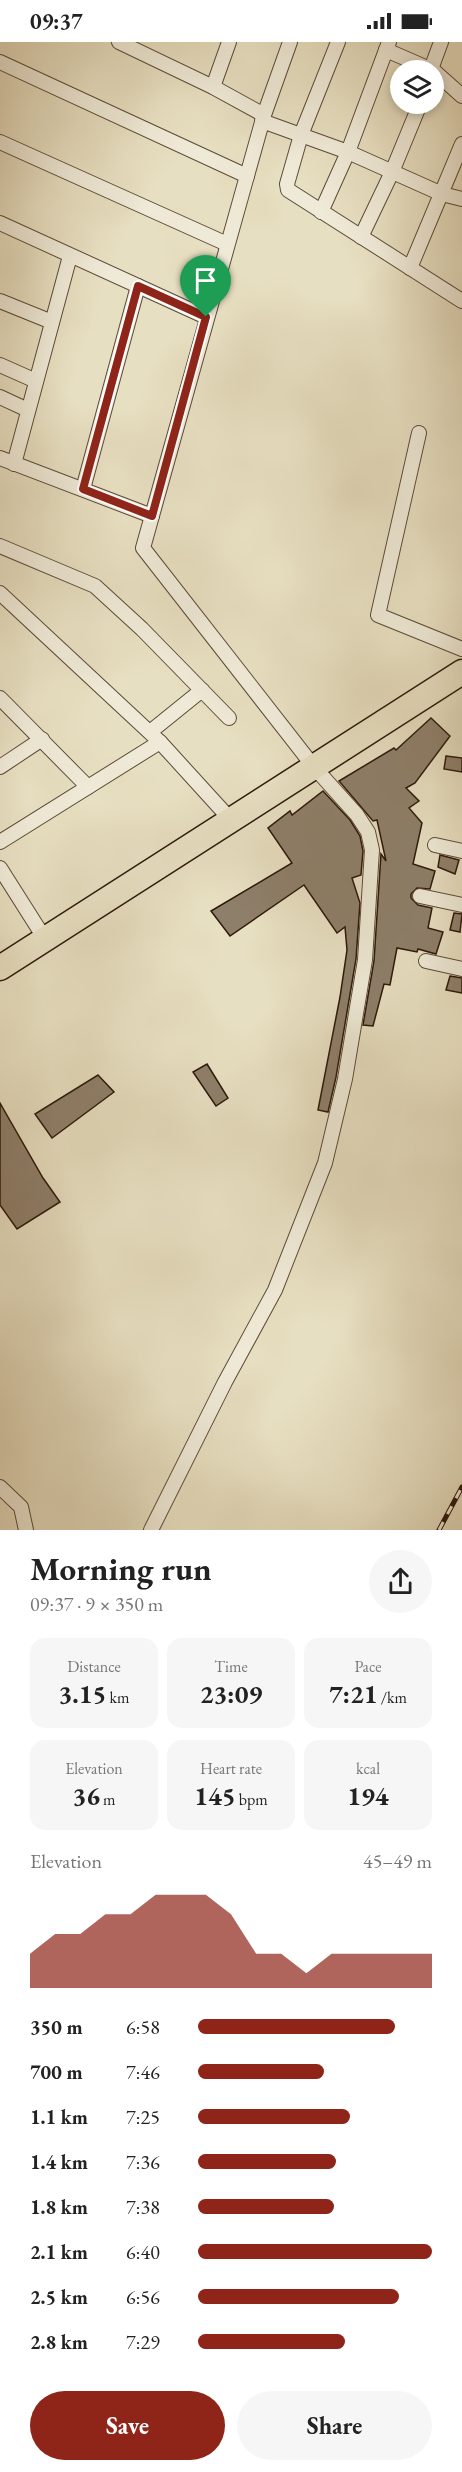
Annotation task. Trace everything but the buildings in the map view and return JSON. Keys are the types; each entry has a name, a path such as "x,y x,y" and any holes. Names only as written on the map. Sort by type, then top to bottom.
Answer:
{"highway":[{"path":"0,968 462,672"}],"street":[{"path":"119,42 213,87 263,118 348,152 442,194 462,199"},
{"path":"213,87 229,42"},
{"path":"150,1530 225,1382 275,1290 324,1164 345,1079 365,960 372,850 368,832 357,815 314,767 143,548 263,118 290,42"},
{"path":"338,42 301,135 287,187 290,192 462,301"},
{"path":"435,60 441,42"},
{"path":"321,212 348,152 387,46 413,60"},
{"path":"0,62 247,176"},
{"path":"444,80 462,96"},
{"path":"361,237 392,172 416,114"},
{"path":"0,142 227,244"},
{"path":"410,268 462,144"},
{"path":"0,223 206,317"},
{"path":"14,464 70,256"},
{"path":"83,489 138,286"},
{"path":"1,306 52,322"},
{"path":"0,365 36,381"},
{"path":"0,397 28,410"},
{"path":"419,433 378,615 462,649"},
{"path":"0,458 152,516"},
{"path":"0,546 95,586 142,629 229,718"},
{"path":"2,599 155,737 231,820"},
{"path":"0,842 88,787 155,737 202,690"},
{"path":"0,698 88,787"},
{"path":"0,767 42,739"},
{"path":"435,845 462,850"},
{"path":"0,868 45,939"},
{"path":"420,896 462,905"},
{"path":"426,961 462,969"},
{"path":"0,1486 21,1507 26,1530"}],"railway":[{"path":"439,1530 462,1487"}],"route":[{"path":"138,286 206,317 152,516 83,489 138,286"}]}
